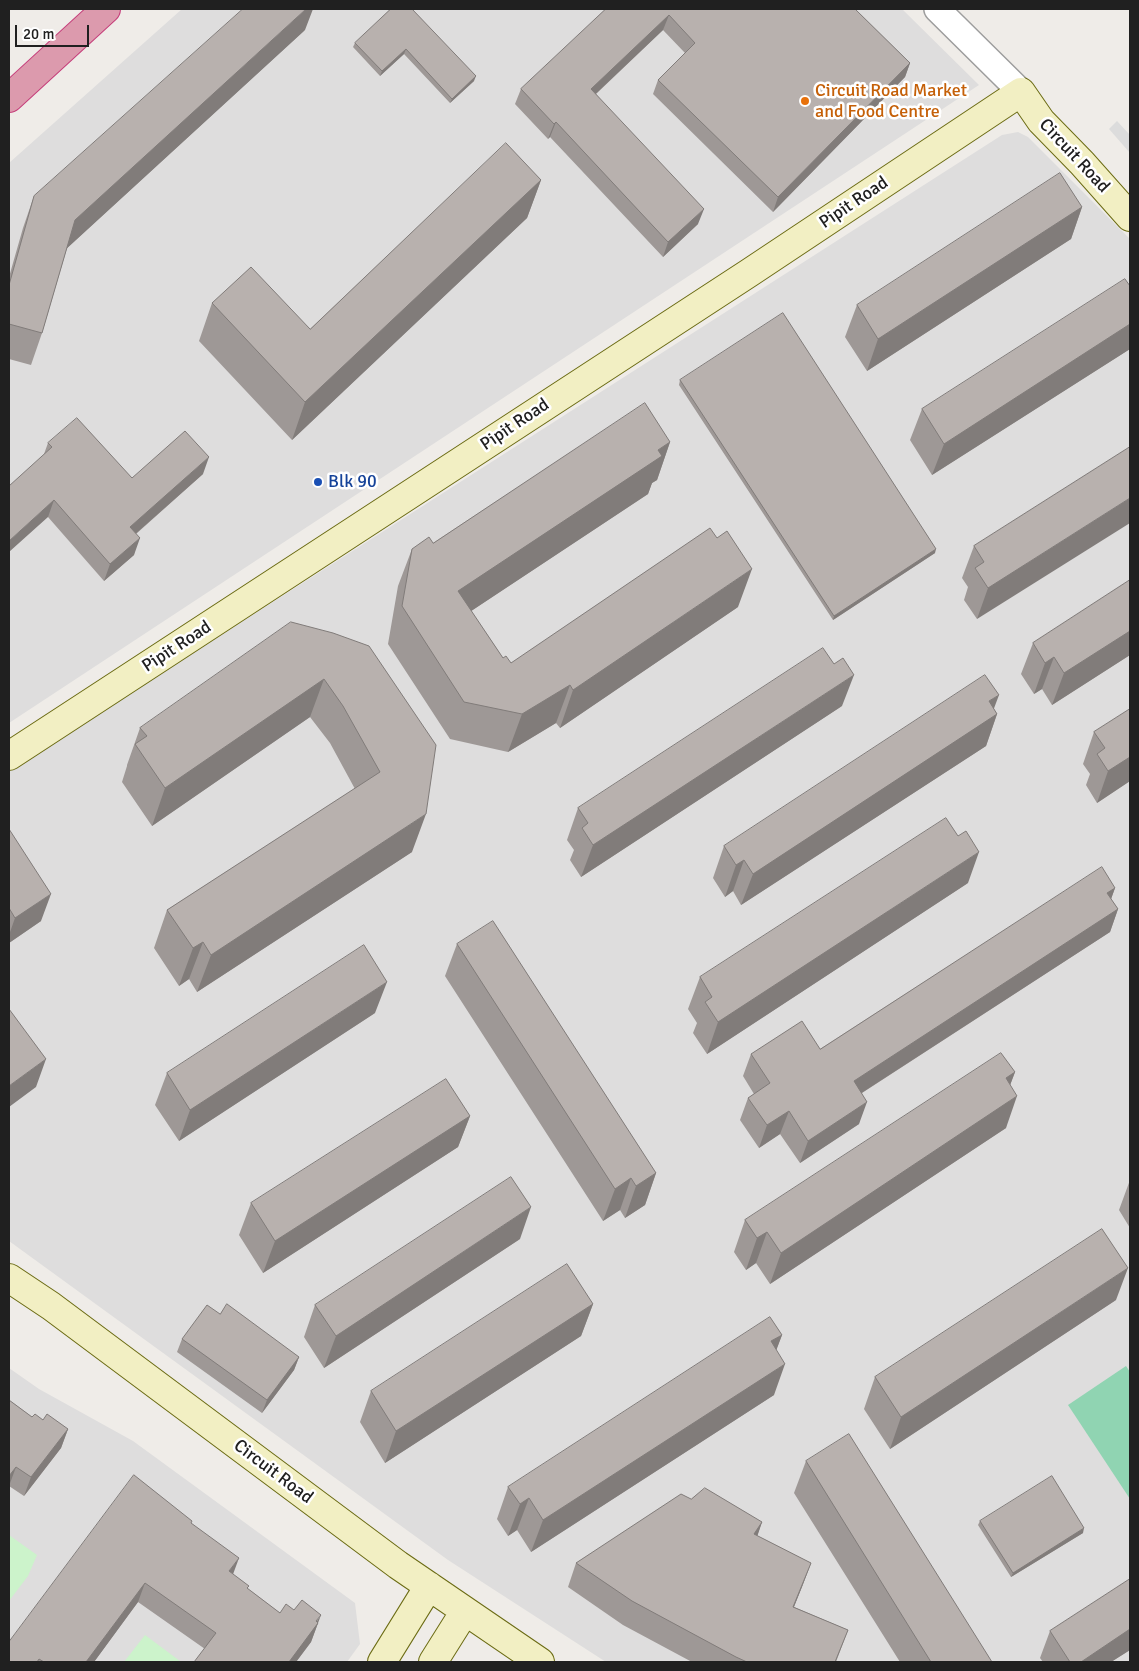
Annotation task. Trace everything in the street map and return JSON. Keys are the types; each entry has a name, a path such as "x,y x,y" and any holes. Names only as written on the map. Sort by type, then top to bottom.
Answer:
{"highway":[{"path":"9,98 106,9"}],"street":[{"path":"937,9 1021,92"},
{"name":"Circuit Road","path":"1021,92 1041,121 1082,163 1130,217"},
{"name":"Pipit Road","path":"9,756 665,328 1021,92"},
{"name":"Circuit Road","path":"9,1278 51,1306 429,1586 540,1662"},
{"path":"382,1662 429,1586"},
{"path":"434,1662 465,1611"}],"shaded area":[{"path":"182,9 902,9 979,85 9,723 9,163"},
{"path":"1117,121 1130,135 1130,153 1109,129"},
{"path":"1018,132 1028,137 1130,239 1130,1662 606,1662 448,1560 9,1241 9,771 1002,135"},
{"path":"9,1368 39,1389 133,1441 355,1603 360,1644 347,1662 9,1662"}],"green space":[{"path":"1126,1366 1130,1372 1130,1499 1068,1405"},
{"path":"9,1535 37,1555 28,1576 9,1601"},
{"path":"145,1635 180,1661 124,1662"}],"building":[{"path":"243,9 306,9 75,220 42,333 9,324 9,285 34,196"},
{"path":"391,9 412,9 476,76 452,99 406,49 382,71 355,43"},
{"path":"606,9 855,9 910,63 778,197 658,80 695,43 669,15 591,89 704,209 668,242 556,122 554,124 521,89"},
{"path":"506,143 541,180 305,402 212,303 251,267 310,329"},
{"path":"1060,173 1082,207 878,339 857,305"},
{"path":"1125,279 1130,286 1130,324 944,444 922,409"},
{"path":"783,313 936,549 834,616 680,380"},
{"path":"645,403 670,442 658,450 662,456 458,591 503,658 506,656 511,663 710,528 717,538 727,531 752,569 573,690 570,685 522,714 464,702 402,606 412,549 429,537 433,543"},
{"path":"77,418 132,478 185,431 209,457 130,527 140,538 110,564 54,500 9,541 9,486 52,447 48,443"},
{"path":"1130,447 1130,498 988,588 975,568 984,562 974,546"},
{"path":"1130,580 1130,631 1064,673 1054,657 1045,663 1033,643"},
{"path":"291,622 333,633 369,646 436,745 426,814 211,955 203,942 193,948 167,910 380,772 343,706 324,679 165,788 135,744 147,736 140,728"},
{"path":"823,648 834,664 843,658 854,675 593,845 582,828 588,823 578,808"},
{"path":"985,675 999,695 989,701 997,714 753,874 744,860 736,865 724,846"},
{"path":"1130,709 1130,757 1108,771 1097,754 1105,748 1094,732"},
{"path":"946,818 958,836 966,831 979,852 718,1022 705,1002 712,997 700,977"},
{"path":"9,829 51,894 15,918 9,908"},
{"path":"1102,867 1115,888 1107,893 1118,909 854,1081 867,1102 808,1141 789,1111 767,1125 748,1098 770,1083 751,1054 802,1021 820,1049"},
{"path":"493,921 656,1173 636,1186 631,1178 615,1189 457,944"},
{"path":"364,945 387,982 190,1110 167,1073"},
{"path":"9,1009 46,1059 9,1086"},
{"path":"1001,1053 1015,1072 1006,1078 1017,1096 781,1253 767,1232 757,1238 745,1220"},
{"path":"446,1079 470,1116 275,1241 251,1203"},
{"path":"511,1177 531,1207 336,1336 315,1305"},
{"path":"1102,1229 1128,1268 901,1417 875,1377"},
{"path":"567,1264 593,1304 396,1431 371,1391"},
{"path":"227,1304 299,1357 267,1400 182,1339 207,1305 220,1314"},
{"path":"770,1317 782,1335 771,1341 785,1364 543,1520 529,1498 520,1504 508,1487"},
{"path":"9,1400 32,1417 35,1414 43,1420 47,1414 68,1429 31,1477 16,1467 9,1476"},
{"path":"849,1434 992,1662 931,1662 806,1461"},
{"path":"134,1475 192,1521 191,1523 239,1558 229,1571 249,1586 247,1588 280,1613 286,1604 294,1610 302,1600 321,1615 316,1621 318,1623 289,1662 194,1662 216,1633 145,1583 86,1662 44,1662 39,1659 37,1662 9,1662 9,1642"},
{"path":"1052,1476 1084,1528 1013,1573 980,1521"},
{"path":"705,1488 762,1522 754,1534 811,1563 793,1607 848,1630 835,1662 747,1662 632,1601 576,1563 681,1494 691,1499"},
{"path":"1130,1579 1130,1629 1081,1662 1070,1662 1050,1631"}],"place":[{"name":"Circuit Road Market and Food Centre","path":"805,101"},
{"name":"Blk 90","path":"318,482"}]}
